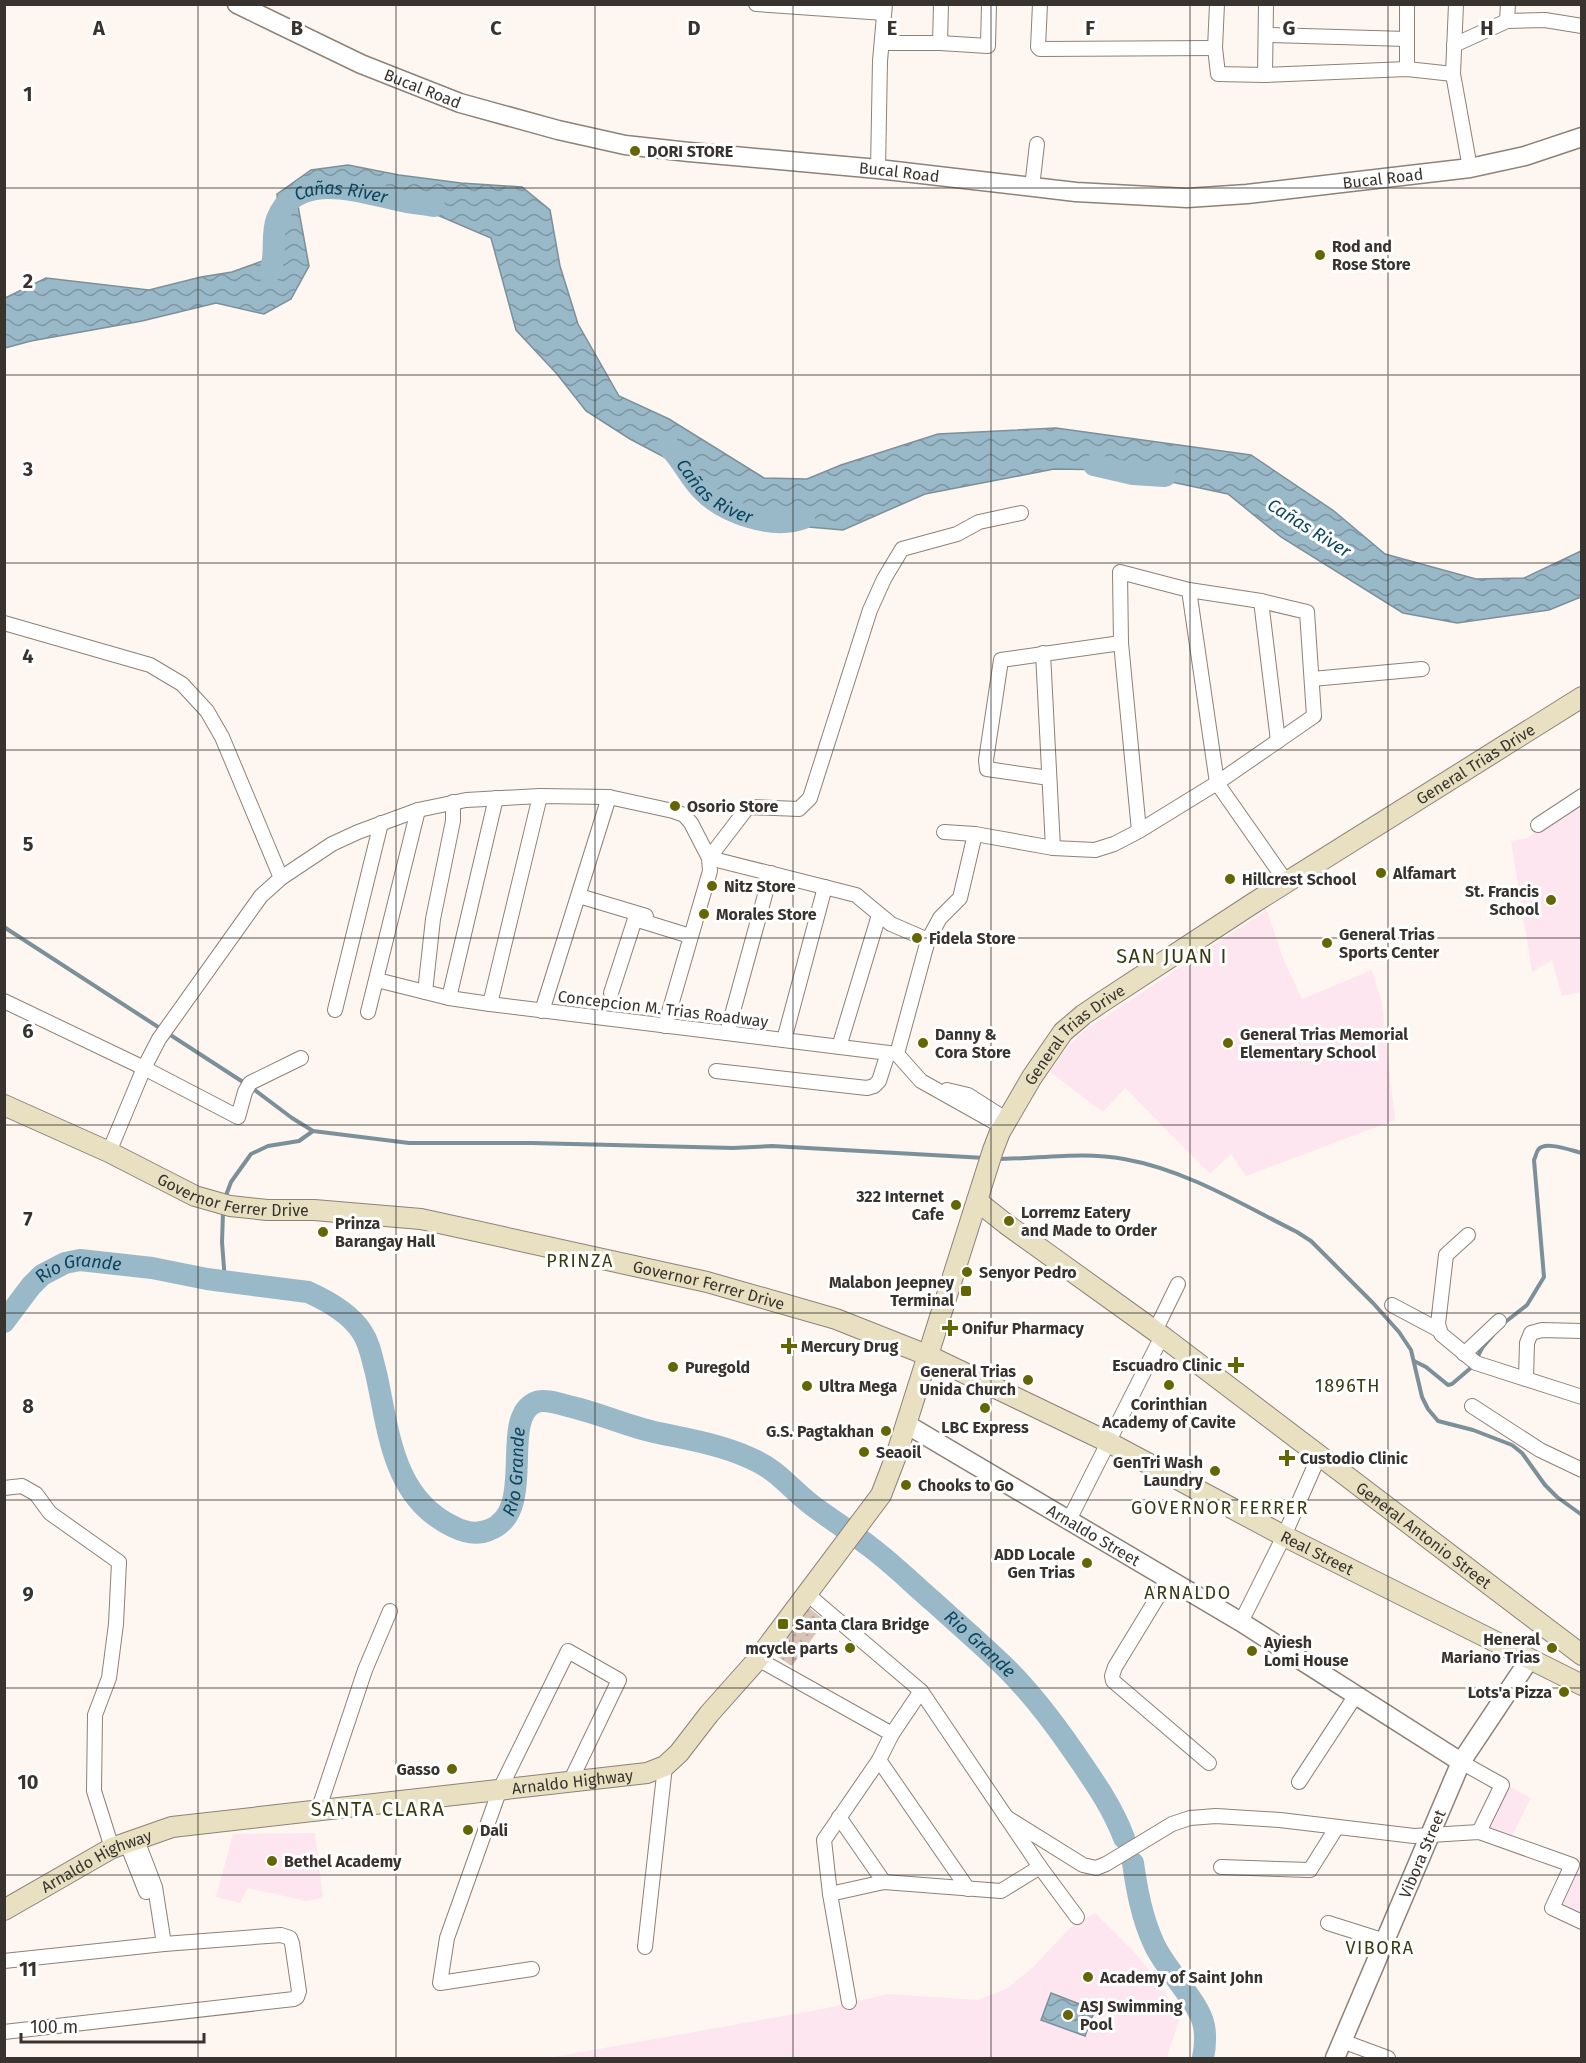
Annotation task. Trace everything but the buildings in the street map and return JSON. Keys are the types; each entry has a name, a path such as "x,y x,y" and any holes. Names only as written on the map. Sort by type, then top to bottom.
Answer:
{"main road":[{"name":"General Trias Drive","path":"927,1354 993,1150 1032,1077 1063,1032 1083,1015 1287,883 1581,697"},
{"name":"Governor Ferrer Drive","path":"5,1107 109,1152 195,1196 230,1206 421,1219 477,1230 707,1282 836,1319 927,1354"},
{"name":"General Antonio Street","path":"977,1201 1158,1334 1581,1655"},
{"name":"Arnaldo Highway","path":"4,1910 125,1844 172,1827 647,1773 665,1766 680,1753 709,1714 758,1659 881,1495 894,1462 927,1354"},
{"name":"Real Street","path":"927,1354 1108,1442 1284,1536 1581,1684"}],"street":[{"name":"Bucal Road","path":"237,4 362,64 460,103 558,130 625,145 689,153 878,169 1076,192 1188,198 1247,194 1470,168 1525,156 1581,137"},
{"path":"756,4 885,9 880,62 878,169"},
{"path":"940,43 941,4"},
{"path":"883,43 988,46 989,4"},
{"path":"1040,4 1038,47 1040,50 1215,48"},
{"path":"1217,4 1215,48 1218,74 1265,75 1407,69 1453,74"},
{"path":"1265,75 1266,4"},
{"path":"1407,4 1407,69"},
{"path":"1456,4 1453,74 1470,168"},
{"path":"1507,21 1508,4"},
{"path":"1454,45 1507,21 1545,20 1581,26"},
{"path":"1266,34 1407,39"},
{"path":"1032,186 1037,144"},
{"path":"709,858 748,807 799,809 810,798 870,609 902,549 957,534 979,522 1021,513"},
{"path":"944,832 975,834 1053,848 1095,850 1114,844 1139,831 1217,783 1314,716 1307,612 1261,601 1189,590 1120,572 1121,643 1139,831"},
{"path":"1189,590 1217,783 1287,883"},
{"path":"1261,601 1278,741"},
{"path":"4,623 150,665 182,684 207,711 222,737 281,878"},
{"path":"1049,778 987,769 986,760 1000,660 1121,643"},
{"path":"1043,653 1053,848"},
{"path":"1312,679 1422,669"},
{"path":"490,1005 540,796"},
{"path":"109,1152 144,1068 159,1039 261,896 281,878 332,844 418,810 453,802 540,796 609,796 684,815 691,823 709,858 710,871 665,1026"},
{"path":"542,1011 609,796"},
{"path":"1538,825 1581,796"},
{"path":"449,998 496,798"},
{"path":"425,992 433,919 453,821 453,802"},
{"path":"368,1012 418,810"},
{"path":"335,1010 381,823"},
{"path":"716,1071 867,1088 874,1086 893,1054 928,940 940,918 960,898 975,834"},
{"path":"709,858 856,895 891,924 928,940"},
{"path":"727,1034 771,873"},
{"path":"784,1040 825,887"},
{"path":"579,896 690,934"},
{"path":"839,1047 879,915"},
{"path":"611,993 635,919 690,934"},
{"name":"Concepcion M. Trias Roadway","path":"377,980 449,998 490,1005 893,1054"},
{"path":"4,1001 144,1068 238,1117 247,1088 301,1058"},
{"path":"893,1054 921,1081 933,1087 968,1095 1005,1124"},
{"path":"1439,1330 1446,1255 1467,1235"},
{"path":"1068,1522 1158,1334 1178,1284"},
{"path":"1392,1305 1439,1330 1464,1354 1482,1366 1581,1397"},
{"path":"1464,1354 1499,1321"},
{"path":"1526,1379 1527,1343 1531,1333 1542,1330 1581,1331"},
{"path":"1472,1406 1540,1450 1581,1470"},
{"name":"Arnaldo Street","path":"906,1424 1068,1522 1241,1622 1461,1762"},
{"path":"1241,1622 1284,1536 1319,1456"},
{"path":"4,1488 22,1486 36,1494 50,1513 118,1562 116,1624 109,1678 95,1715 94,1791 150,1888 159,1944"},
{"path":"1168,1580 1112,1676 1113,1681 1209,1763"},
{"path":"806,1593 921,1690 1040,1868 1077,1917"},
{"path":"318,1810 365,1670 390,1611"},
{"path":"532,1969 440,1983 447,1938 500,1789 568,1651 620,1680 570,1782"},
{"path":"758,1659 892,1734"},
{"name":"Vibora Street","path":"1335,2058 1461,1762 1529,1660"},
{"path":"849,2002 830,1894 824,1840 879,1760 892,1734 921,1690"},
{"path":"1299,1782 1356,1695"},
{"path":"879,1760 968,1889"},
{"path":"1461,1762 1502,1785 1479,1832"},
{"path":"645,1947 665,1766"},
{"path":"1006,1817 1083,1865 1096,1868 1172,1824 1190,1818 1230,1816 1414,1836 1479,1832 1572,1865 1552,1908 1581,1922"},
{"path":"839,1817 885,1882"},
{"path":"1221,1867 1310,1870 1337,1827"},
{"path":"830,1894 885,1882 1001,1891 1040,1868"},
{"path":"1328,1923 1385,1941"},
{"path":"4,1961 159,1944 287,1936 292,1943 298,1995 294,1999 4,2032"},
{"path":"1342,2041 1388,2058"}],"shaded area":[{"name":"St. Francis School","path":"1581,802 1581,992 1562,996 1552,960 1532,972 1511,841 1527,838"},
{"name":"General Trias Memorial Elementary School","path":"1267,910 1283,958 1302,999 1372,970 1382,1003 1395,1120 1246,1176 1231,1154 1210,1174 1125,1088 1103,1112 1050,1072 1068,1046 1082,1032"},
{"path":"807,1606 825,1621 792,1666 772,1653"},
{"path":"1505,1784 1531,1798 1509,1841 1482,1831"},
{"name":"Bethel Academy","path":"315,1833 323,1898 306,1901 248,1888 240,1903 216,1897 233,1834"},
{"path":"1581,1853 1581,1921 1555,1908"},
{"name":"Academy of Saint John","path":"1095,1913 1135,1953 1162,1987 1179,2020 1167,2057 548,2058 823,2009 888,1994 978,2000 1008,1988 1033,1967 1069,1929"}],"water":[{"path":"348,165 399,175 461,183 522,187 550,210 560,266 578,324 619,396 669,419 764,478 807,479 841,465 938,434 1056,428 1251,455 1334,511 1385,554 1476,579 1524,578 1581,551 1581,597 1549,610 1457,623 1403,613 1281,537 1228,494 1115,470 1054,469 925,494 843,530 785,525 748,514 714,497 687,469 630,439 586,411 557,374 516,330 491,238 367,185 315,196 298,206 309,266 291,299 264,314 216,303 142,321 31,341 5,348 5,298 46,278 149,290 232,272 268,259 280,231 277,194 311,170"},
{"name":"ASJ Swimming Pool","path":"1051,1993 1095,2010 1085,2036 1041,2020"}],"waterway":[{"name":"Cañas River","path":"269,273 272,267 277,219 286,204 299,194 314,189 330,188 434,206"},
{"name":"Cañas River","path":"667,445 710,498 735,512 778,522 804,518"},
{"name":"Cañas River","path":"1094,465 1133,474 1165,476"},
{"path":"4,927 246,1084"},
{"path":"252,1088 313,1131 409,1143 532,1143 733,1148 772,1146 985,1158"},
{"path":"225,1198 231,1182 251,1154 268,1146 299,1141 313,1131"},
{"path":"1504,1323 1527,1305 1544,1277 1534,1160 1537,1152 1541,1147 1552,1146 1582,1153"},
{"path":"995,1159 1093,1156 1147,1164 1213,1189 1297,1232 1311,1241 1399,1332 1411,1350 1422,1397 1438,1421 1473,1430 1512,1445 1522,1453 1545,1485 1582,1515"},
{"path":"223,1212 222,1242 225,1281"},
{"name":"Rio Grande","path":"4,1322 42,1275 65,1263 80,1260 152,1268 207,1279 308,1292 345,1313 365,1337 371,1352 390,1440 406,1481 417,1499 433,1514 467,1532 476,1533 489,1530 504,1520 512,1505 516,1487 519,1428 524,1413 539,1401 549,1401 576,1408 644,1430 714,1445 750,1458 777,1474 813,1506 886,1559 1008,1670 1043,1709 1074,1752 1108,1804 1124,1838"},
{"path":"1477,1358 1493,1335"},
{"path":"1414,1361 1426,1367 1448,1385 1473,1366"},
{"name":"Rio Grande","path":"1133,1863 1140,1904 1154,1944 1201,2017 1205,2034 1203,2058"}],"place":[{"name":"DORI STORE","path":"635,151"},
{"name":"Rod and Rose Store","path":"1320,255"},
{"name":"Osorio Store","path":"675,806"},
{"name":"Alfamart","path":"1381,873"},
{"name":"Hillcrest School","path":"1230,879"},
{"name":"Nitz Store","path":"712,886"},
{"name":"St. Francis School","path":"1551,900"},
{"name":"Morales Store","path":"704,914"},
{"name":"Fidela Store","path":"917,938"},
{"name":"General Trias Sports Center","path":"1327,943"},
{"name":"Danny & Cora Store","path":"923,1043"},
{"name":"General Trias Memorial Elementary School","path":"1228,1043"},
{"name":"322 Internet Cafe","path":"956,1205"},
{"name":"Lorremz Eatery and Made to Order","path":"1009,1221"},
{"name":"Prinza Barangay Hall","path":"323,1232"},
{"name":"Senyor Pedro","path":"967,1272"},
{"name":"Malabon Jeepney Terminal","path":"966,1291"},
{"name":"Onifur Pharmacy","path":"950,1328"},
{"name":"Mercury Drug","path":"789,1346"},
{"name":"Escuadro Clinic","path":"1236,1365"},
{"name":"Puregold","path":"673,1367"},
{"name":"General Trias Unida Church","path":"1028,1380"},
{"name":"Corinthian Academy of Cavite","path":"1169,1385"},
{"name":"Ultra Mega","path":"807,1386"},
{"name":"LBC Express","path":"985,1408"},
{"name":"G.S. Pagtakhan","path":"886,1431"},
{"name":"Seaoil","path":"864,1452"},
{"name":"Custodio Clinic","path":"1287,1458"},
{"name":"GenTri Wash Laundry","path":"1215,1471"},
{"name":"Chooks to Go","path":"906,1485"},
{"name":"ADD Locale Gen Trias","path":"1087,1563"},
{"name":"Santa Clara Bridge","path":"783,1624"},
{"name":"mcycle parts","path":"850,1648"},
{"name":"Heneral Mariano Trias","path":"1552,1648"},
{"name":"Ayiesh Lomi House","path":"1252,1651"},
{"name":"Lots'a Pizza","path":"1564,1692"},
{"name":"Gasso","path":"452,1769"},
{"name":"Dali","path":"468,1830"},
{"name":"Bethel Academy","path":"272,1861"},
{"name":"Academy of Saint John","path":"1088,1977"},
{"name":"ASJ Swimming Pool","path":"1068,2015"}],"district":[{"name":"SAN JUAN I","path":"1172,956"},
{"name":"PRINZA","path":"580,1261"},
{"name":"1896TH","path":"1348,1386"},
{"name":"GOVERNOR FERRER","path":"1220,1508"},
{"name":"ARNALDO","path":"1188,1593"},
{"name":"SANTA CLARA","path":"378,1809"},
{"name":"VIBORA","path":"1380,1948"}]}
